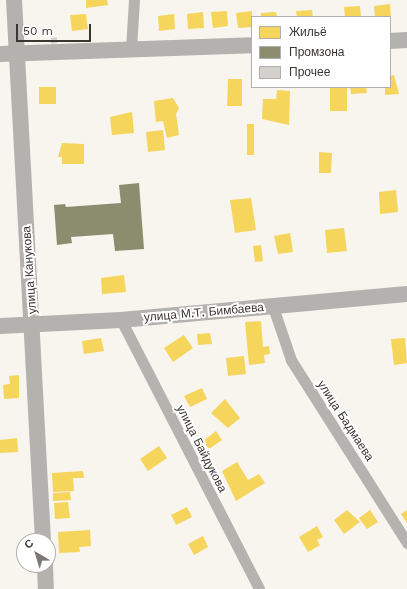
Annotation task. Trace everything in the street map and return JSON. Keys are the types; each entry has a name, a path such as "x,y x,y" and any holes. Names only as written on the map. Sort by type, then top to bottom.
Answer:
{"street":[{"name":"улица Канукова","path":"14,0 33,324 43,533"},
{"path":"131,49 134,0"},
{"path":"391,41 407,40"},
{"path":"0,54 251,45"},
{"name":"улица М.Т. Бимбаева","path":"0,326 120,320 407,294"},
{"name":"улица Бадмаева","path":"273,307 291,360 407,543"},
{"name":"улица Байдукова","path":"120,320 259,589"},
{"path":"45,573 46,589"}],"building: Жильё":[{"path":"86,0 107,0 108,5 86,8"},
{"path":"390,4 391,16 375,16 374,6"},
{"path":"360,6 361,16 345,16 344,7"},
{"path":"312,10 313,16 297,16 296,11"},
{"path":"227,11 228,26 213,28 211,12"},
{"path":"252,11 251,27 238,28 236,13"},
{"path":"203,12 204,28 188,29 187,14"},
{"path":"276,12 277,16 261,16 261,13"},
{"path":"86,14 88,29 72,31 70,15"},
{"path":"174,14 175,29 159,31 158,16"},
{"path":"394,75 399,94 385,95 385,88 391,88 391,76"},
{"path":"228,79 242,79 242,106 227,106"},
{"path":"39,87 56,87 56,104 39,104"},
{"path":"330,88 347,88 347,111 330,111"},
{"path":"350,88 366,88 367,93 351,94"},
{"path":"277,90 290,91 289,125 262,119 263,99 276,99"},
{"path":"173,98 179,108 176,114 179,135 167,138 163,121 156,122 154,101"},
{"path":"132,112 134,133 112,135 110,117"},
{"path":"247,124 254,124 254,155 247,155"},
{"path":"163,130 165,150 148,152 146,132"},
{"path":"62,143 84,144 84,164 62,164 62,157 58,157"},
{"path":"319,152 332,153 331,173 319,173"},
{"path":"396,190 398,212 380,214 379,192"},
{"path":"251,198 256,230 235,233 230,200"},
{"path":"344,228 347,251 327,253 325,230"},
{"path":"290,233 293,252 278,254 274,236"},
{"path":"261,245 263,261 255,262 253,246"},
{"path":"124,275 126,292 102,294 101,278"},
{"path":"261,321 263,347 269,346 270,354 264,355 265,363 249,365 245,322"},
{"path":"210,333 212,344 198,345 197,334"},
{"path":"184,335 193,348 173,362 164,348"},
{"path":"101,338 104,351 84,354 82,341"},
{"path":"405,338 407,363 394,365 391,339"},
{"path":"244,356 246,374 228,376 226,358"},
{"path":"19,375 19,398 4,399 3,385 10,384 9,376"},
{"path":"202,388 207,399 190,407 184,396"},
{"path":"225,399 240,418 228,428 211,413"},
{"path":"216,431 222,440 209,449 203,441"},
{"path":"17,438 18,452 0,453 0,440"},
{"path":"159,446 167,458 148,471 140,459"},
{"path":"237,462 248,480 259,474 265,483 236,501 222,471"},
{"path":"83,471 84,478 73,478 74,491 53,492 52,473"},
{"path":"70,492 71,500 53,501 53,493"},
{"path":"68,502 70,518 55,519 54,503"},
{"path":"187,507 192,517 176,525 171,515"},
{"path":"347,510 360,522 344,534 334,520"},
{"path":"370,510 378,522 367,529 359,518"},
{"path":"407,510 407,523 401,514"},
{"path":"317,526 323,537 317,540 320,545 308,552 299,537"},
{"path":"90,530 91,546 79,547 80,552 59,553 58,532"},
{"path":"203,536 208,547 194,555 188,544"}],"building: Промзона":[{"path":"139,183 144,249 115,251 113,234 71,237 72,243 57,245 54,205 65,204 66,207 121,203 119,185"}],"building: Прочее":[{"path":"57,37 57,43 51,44 51,38"}]}
